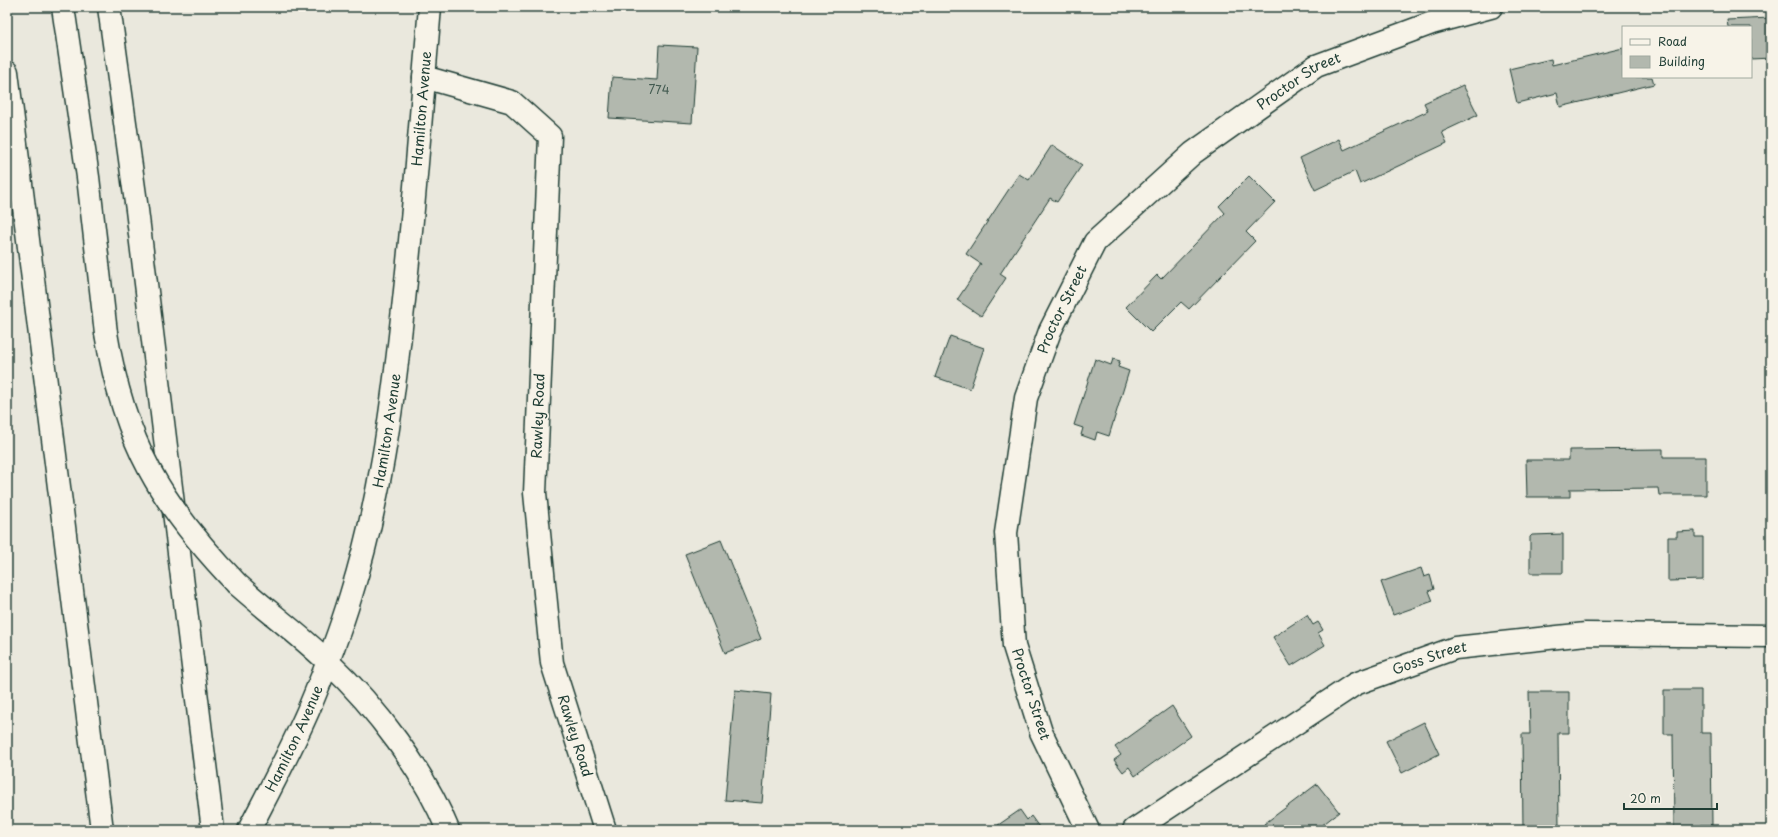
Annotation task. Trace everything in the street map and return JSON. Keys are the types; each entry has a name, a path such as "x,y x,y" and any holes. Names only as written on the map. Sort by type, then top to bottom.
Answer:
{"main road":[{"path":"63,7 88,177 106,333 117,388 133,438 144,461 170,506 188,530 237,584 328,662 364,699 399,745 430,793 448,830"},
{"path":"109,7 138,218 213,830"},
{"name":"Hamilton Avenue","path":"249,830 308,712 328,662 351,595 374,507 390,423 406,281 430,7"},
{"name":"Proctor Street","path":"1088,830 1041,732 1014,646 1013,638 1006,532 1026,398 1050,331 1095,242 1193,153 1316,66 1432,23 1491,7"},
{"path":"7,72 102,830"},
{"name":"Rawley Road","path":"424,78 512,102 550,136 535,493 552,663 605,830"},
{"name":"Goss Street","path":"1134,830 1355,684 1455,648 1586,634 1771,636"}],"building":[{"path":"1771,18 1771,58 1752,59 1752,26 1728,26 1727,20"},
{"path":"659,45 697,47 692,123 609,118 612,77 657,80"},
{"path":"1622,48 1622,78 1652,78 1654,84 1560,107 1557,93 1517,103 1509,69 1551,59 1552,65"},
{"path":"1463,85 1478,115 1442,132 1447,143 1360,184 1355,171 1315,190 1300,158 1339,139 1344,150 1428,111 1424,103"},
{"path":"1052,145 1082,165 1057,202 1050,198 1000,274 1006,278 981,316 957,300 981,264 966,254 1019,174 1029,180"},
{"path":"1249,176 1275,202 1246,232 1255,241 1189,309 1181,302 1151,332 1126,307 1157,275 1161,279 1225,213 1219,206"},
{"path":"950,336 984,348 970,389 935,377"},
{"path":"1095,359 1111,365 1113,359 1120,361 1118,367 1129,371 1109,436 1097,432 1095,440 1081,435 1083,428 1074,425"},
{"path":"1663,449 1663,457 1706,457 1706,495 1659,495 1658,488 1570,489 1570,497 1527,497 1526,460 1569,460 1569,450"},
{"path":"1695,531 1695,537 1703,537 1703,580 1668,581 1668,537 1677,537 1677,532"},
{"path":"1563,534 1563,573 1530,573 1530,537 1532,535"},
{"path":"721,540 761,639 725,653 685,554"},
{"path":"1421,568 1424,577 1430,575 1434,589 1429,591 1433,601 1393,615 1381,582"},
{"path":"1307,615 1313,625 1318,622 1323,630 1318,633 1325,645 1291,666 1273,637"},
{"path":"735,690 771,694 762,803 725,800"},
{"path":"1664,690 1701,690 1701,733 1711,733 1712,825 1701,825 1702,830 1666,830 1666,827 1674,827 1673,734 1664,734"},
{"path":"1529,692 1569,692 1569,733 1558,733 1559,829 1570,830 1523,829 1522,734 1530,734"},
{"path":"1172,706 1191,736 1135,776 1129,767 1123,772 1114,760 1121,755 1115,747"},
{"path":"1424,722 1439,754 1402,773 1386,741"},
{"path":"1317,784 1339,812 1316,830 1268,830 1264,824"},
{"path":"1020,810 1027,820 1031,816 1041,830 991,830"}]}
